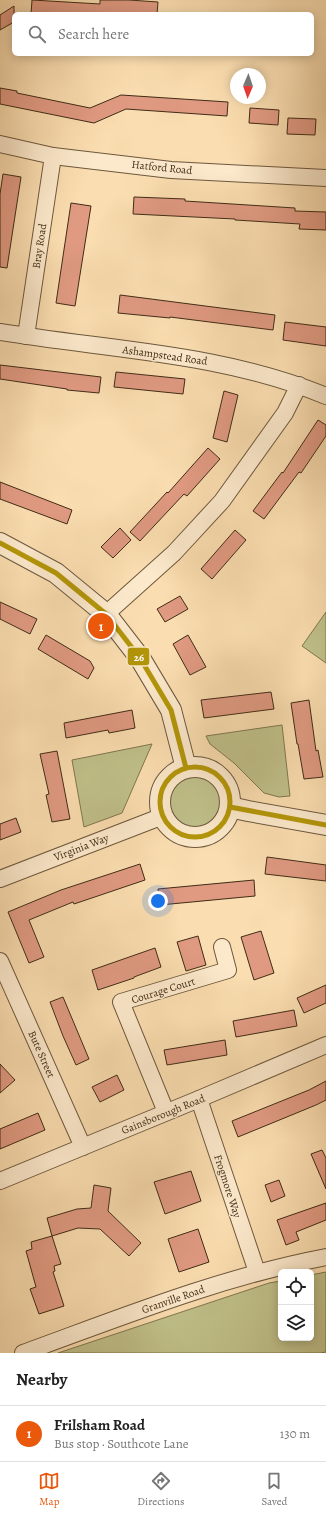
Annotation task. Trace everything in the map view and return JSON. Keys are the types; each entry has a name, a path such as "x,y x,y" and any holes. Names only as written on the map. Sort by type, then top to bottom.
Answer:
{"street":[{"name":"Hatford Road","path":"0,144 53,156 171,170 326,178"},
{"name":"Bray Road","path":"26,336 53,156"},
{"name":"Ashampstead Road","path":"0,332 202,360 299,385 326,396"},
{"path":"106,614 174,553 222,501 285,413 299,385"},
{"path":"0,543 56,573 106,614 140,658 171,710 186,768"},
{"path":"199,767 209,770 219,777 225,784 229,796 230,807 226,819 218,829 201,837 188,837 178,834 168,826 160,807 160,797 167,780 176,772 186,768 199,767"},
{"path":"230,807 248,812 326,825"},
{"name":"Virginia Way","path":"0,879 163,816"},
{"name":"Courage Court","path":"166,1112 121,1002 228,970 222,947"},
{"name":"Bute Street","path":"0,961 83,1147"},
{"name":"Gainsborough Road","path":"0,1181 326,1045"},
{"name":"Frogmore Way","path":"199,1099 257,1272"},
{"name":"Granville Road","path":"23,1353 130,1314 257,1272 326,1257"}],"green space":[{"path":"326,612 326,663 302,646"},
{"path":"282,725 290,796 279,797 264,793 234,763 210,744 206,736"},
{"path":"152,744 122,813 84,827 72,760"},
{"path":"189,774 201,774 211,778 219,786 223,796 223,808 219,818 211,826 201,830 189,830 179,826 171,818 167,808 167,796 171,786 179,778"},
{"path":"326,1272 326,1352 58,1353 269,1283 278,1282 278,1341 314,1341 314,1274"}],"building":[{"path":"32,0 100,4 100,0 158,2 157,12 31,12"},
{"path":"14,6 14,12 12,12 12,23 0,30 0,15"},
{"path":"0,88 90,108 121,95 228,102 227,116 126,109 94,123 0,104"},
{"path":"250,108 279,110 278,125 249,123"},
{"path":"288,118 316,119 315,135 287,134"},
{"path":"3,174 21,177 7,268 0,267 0,194"},
{"path":"134,197 185,199 185,201 295,208 295,211 326,212 326,230 299,229 300,224 133,214"},
{"path":"71,203 91,206 75,306 56,303"},
{"path":"120,295 275,315 273,330 170,317 118,313"},
{"path":"285,322 326,327 326,346 283,340"},
{"path":"0,365 101,377 99,393 67,390 0,379"},
{"path":"116,372 185,379 183,394 114,387"},
{"path":"224,391 238,395 227,442 213,438"},
{"path":"318,420 326,425 326,436 301,473 299,472 264,519 253,511 282,472 283,473"},
{"path":"208,448 220,459 187,496 184,494 140,541 130,532 167,492 168,493"},
{"path":"0,482 72,510 67,524 0,499"},
{"path":"120,528 131,540 113,558 101,547"},
{"path":"235,530 246,540 212,579 201,569"},
{"path":"180,596 188,609 165,622 157,609"},
{"path":"0,602 37,619 30,634 0,619"},
{"path":"46,635 90,661 94,668 88,679 38,649"},
{"path":"188,635 206,667 190,675 173,644"},
{"path":"271,692 274,709 204,718 201,700"},
{"path":"309,700 316,751 318,750 323,777 304,779 291,703"},
{"path":"132,710 135,728 109,733 108,730 66,738 64,723"},
{"path":"57,751 70,819 52,822 46,795 49,794 40,754"},
{"path":"16,818 21,832 0,840 0,824"},
{"path":"267,857 326,865 326,881 265,874"},
{"path":"140,864 145,880 74,904 73,902 29,920 44,957 29,963 8,912 61,890"},
{"path":"254,880 255,896 160,905 158,889"},
{"path":"261,931 274,973 254,980 241,937"},
{"path":"198,936 206,965 186,971 177,942"},
{"path":"155,948 161,967 98,990 92,970"},
{"path":"326,985 326,1003 304,1013 297,998"},
{"path":"63,997 89,1059 76,1065 50,1002"},
{"path":"294,1010 297,1026 236,1037 233,1021"},
{"path":"225,1040 227,1055 167,1065 164,1050"},
{"path":"0,1064 15,1080 0,1093"},
{"path":"117,1075 124,1090 100,1102 92,1087"},
{"path":"326,1081 326,1100 238,1137 232,1121 309,1090"},
{"path":"38,1113 45,1130 0,1149 0,1129"},
{"path":"322,1150 326,1158 326,1189 311,1154"},
{"path":"191,1171 201,1201 165,1214 154,1182"},
{"path":"279,1180 285,1196 271,1202 265,1185"},
{"path":"94,1185 111,1188 108,1211 141,1243 129,1256 100,1229 78,1228 52,1236 47,1218 77,1209 91,1208"},
{"path":"326,1203 326,1220 296,1232 299,1240 286,1245 277,1220"},
{"path":"198,1229 209,1262 179,1272 168,1239"},
{"path":"52,1236 61,1264 54,1266 55,1271 53,1272 64,1306 39,1314 30,1289 36,1287 26,1251 32,1249 31,1242"}],"transit line":[{"name":"26","path":"0,543 56,573 106,614 140,658 171,710 186,768"},
{"name":"26","path":"195,767 208,770 220,777 227,789 230,802 227,815 220,827 208,834 195,837 182,834 170,827 163,815 160,802 163,789 170,777 182,770 195,767"},
{"name":"26","path":"230,807 326,825"}],"place":[{"name":"Frilsham Road","path":"101,626"}]}
